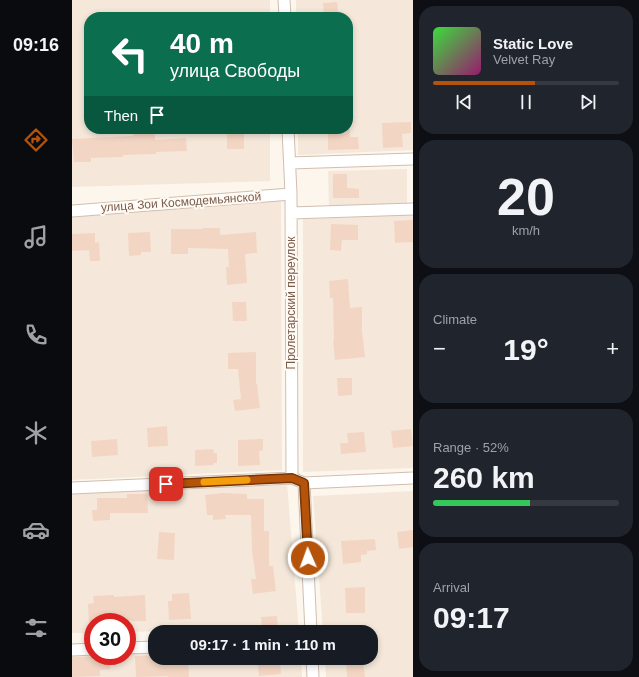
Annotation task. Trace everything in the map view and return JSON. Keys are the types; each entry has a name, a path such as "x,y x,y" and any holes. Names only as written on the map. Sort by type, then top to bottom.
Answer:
{"street":[{"path":"284,0 285,12"},
{"name":"Пролетарский переулок","path":"288,134 291,213 292,478"},
{"path":"290,164 413,159"},
{"name":"улица Зои Космодемьянской","path":"72,211 290,194"},
{"path":"291,213 413,209"},
{"path":"72,488 292,478 304,483 413,478"},
{"path":"304,483 311,625"},
{"path":"136,648 148,647"},
{"path":"72,650 84,649"},
{"path":"312,665 313,677"}],"shaded area":[{"path":"72,0 270,0 270,12 84,12 84,134 270,134 270,181 72,187"},
{"path":"296,0 413,0 413,150 298,155 298,134 353,134 353,12 296,12"},
{"path":"407,169 407,208 329,208 328,171"},
{"path":"281,200 282,470 72,480 72,215"},
{"path":"413,215 413,468 303,472 303,219"},
{"path":"287,483 298,625 148,625 148,632 136,632 136,613 84,613 84,633 72,633 72,491"},
{"path":"413,491 413,677 326,677 325,665 378,665 378,625 322,625 313,496"},
{"path":"148,651 148,665 301,665 302,677 72,677 72,654 84,653 84,665 136,665 136,652"}],"building":[{"path":"337,2 338,12 324,12 323,3"},
{"path":"411,122 411,133 402,134 403,147 383,148 382,123"},
{"path":"133,134 155,134 155,140 186,138 187,151 123,155 123,157 91,158 91,162 74,162 72,139 133,136"},
{"path":"227,134 244,134 244,149 227,149"},
{"path":"328,134 350,134 350,137 358,137 359,149 328,150"},
{"path":"333,174 347,174 347,188 359,189 359,198 333,198"},
{"path":"413,220 413,242 395,243 394,221"},
{"path":"331,224 358,225 358,240 342,240 341,251 330,250"},
{"path":"220,228 220,235 256,232 257,253 245,254 247,283 227,285 226,267 229,267 228,249 188,248 188,254 171,254 171,229"},
{"path":"150,232 151,252 141,252 141,255 129,256 128,233"},
{"path":"95,233 95,243 99,242 100,261 90,261 89,250 72,251 72,234"},
{"path":"348,279 350,308 362,307 362,331 365,357 335,360 333,341 333,298 330,298 329,281"},
{"path":"232,302 246,302 247,321 233,321"},
{"path":"256,352 256,384 260,408 235,411 233,400 241,399 238,369 228,369 228,353"},
{"path":"337,378 352,378 352,395 338,396"},
{"path":"167,426 168,446 148,447 147,428"},
{"path":"411,429 413,446 393,448 391,431"},
{"path":"364,432 366,452 341,454 340,443 348,443 347,433"},
{"path":"117,439 118,455 92,457 91,441"},
{"path":"263,439 263,450 259,451 260,465 238,466 238,440"},
{"path":"213,449 214,453 217,453 217,463 214,463 213,465 195,466 195,450"},
{"path":"223,493 247,494 247,499 264,499 264,531 269,531 269,566 273,566 276,591 253,594 251,579 256,579 252,551 251,515 225,515 226,519 213,520 213,515 207,515 205,495"},
{"path":"127,494 147,494 148,513 110,513 110,520 93,521 92,510 97,510 97,498 127,498"},
{"path":"413,530 413,547 399,549 397,532"},
{"path":"159,532 175,533 174,560 157,559"},
{"path":"375,539 376,550 367,551 367,554 361,555 361,562 343,564 341,541"},
{"path":"365,587 365,613 346,613 345,588"},
{"path":"189,593 191,619 169,620 168,601 172,601 172,594"},
{"path":"114,595 114,597 145,595 146,621 136,621 136,613 88,613 88,604 94,603 93,596"},
{"path":"277,616 278,625 262,625 261,617"},
{"path":"148,655 148,665 188,665 189,677 136,677 136,656"},
{"path":"72,657 84,657 84,665 110,665 110,669 100,670 100,676 72,677"},
{"path":"258,665 280,665 281,674 259,676"},
{"path":"346,665 364,665 365,677 347,677"}],"slow traffic":[{"path":"204,482 247,480"}],"route":[{"path":"166,484 292,478 304,483 308,558"}]}
